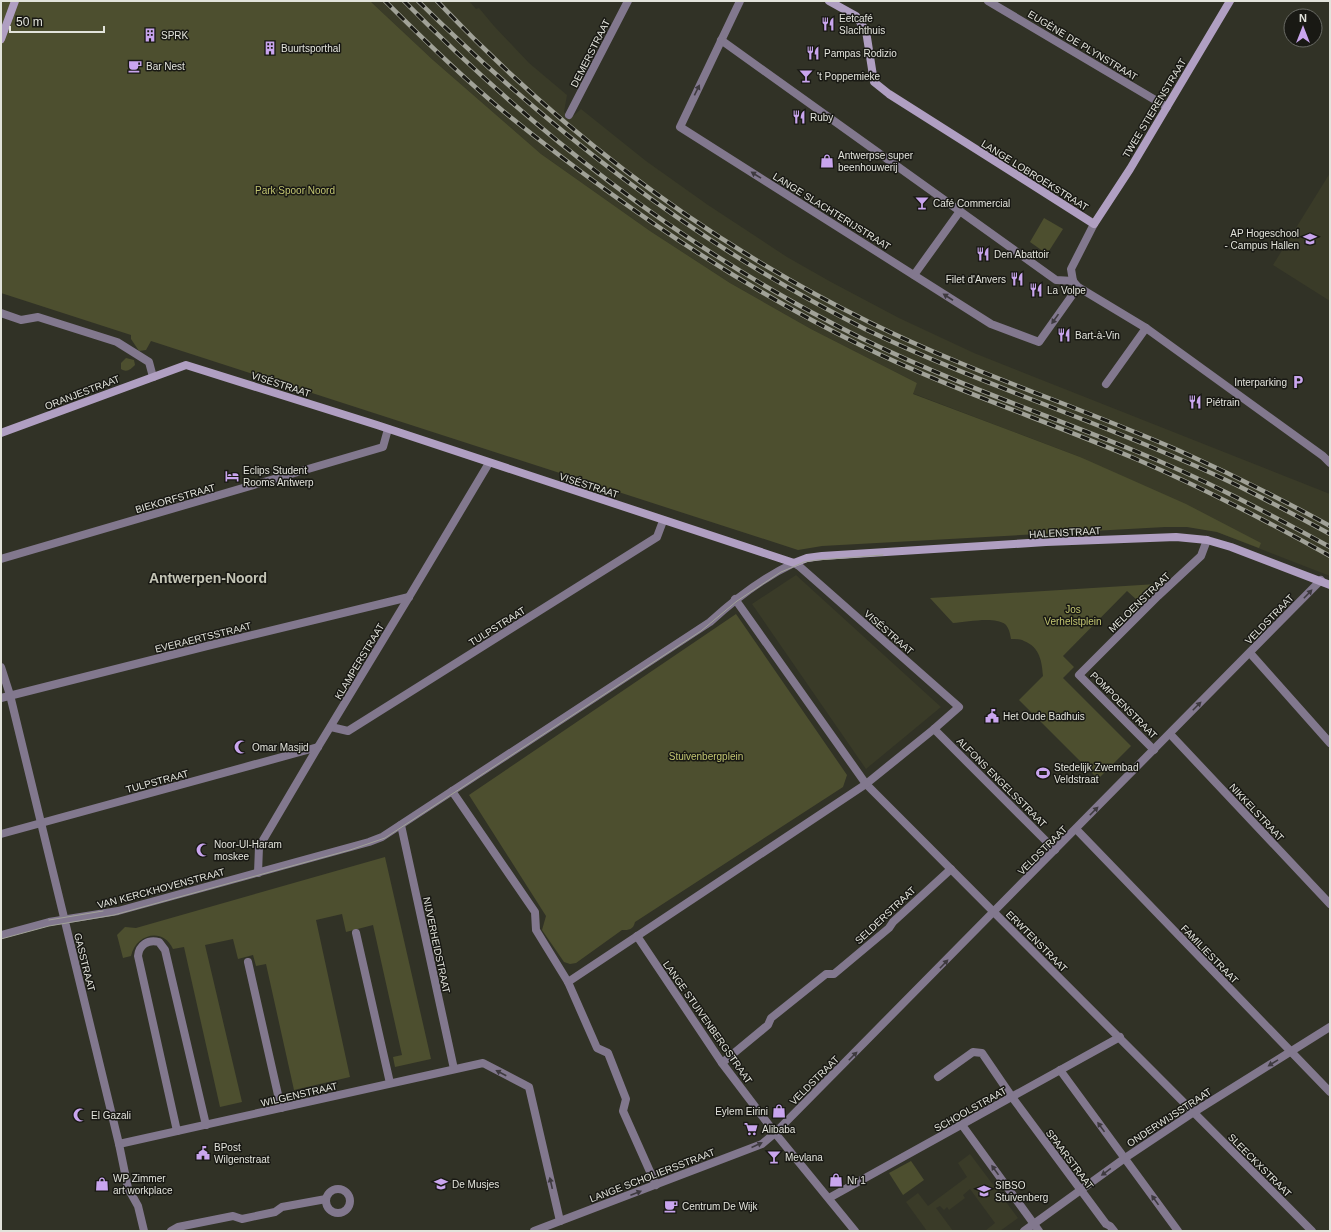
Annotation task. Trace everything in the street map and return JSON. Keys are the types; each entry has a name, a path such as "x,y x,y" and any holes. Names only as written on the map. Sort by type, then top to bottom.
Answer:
{"street":[{"path":"1,39 15,1"},
{"name":"DEMERSTRAAT","path":"569,115 628,1"},
{"name":"LANGE SLACHTERIJSTRAAT","path":"740,1 680,127 991,324 1039,342 1075,284"},
{"name":"EUGÈNE DE PLYNSTRAAT","path":"988,1 1167,107"},
{"name":"TWEE STIERENSTRAAT","path":"1094,224 1167,107 1230,1"},
{"name":"LANGE LOBROEKSTRAAT","path":"831,2 856,16 866,31 874,82 890,94 1094,224 1071,269 1075,284"},
{"path":"722,40 1056,280 1075,284 1146,328 1323,456 1330,463"},
{"path":"914,275 960,211"},
{"path":"1,313 21,320 38,317 117,342 149,362 153,377"},
{"path":"1106,384 1146,328"},
{"name":"VISÉSTRAAT","path":"170,371 186,365 388,429 794,563 959,707 934,728"},
{"name":"ORANJESTRAAT","path":"1,433 170,371"},
{"name":"BIEKORFSTRAAT","path":"1,559 382,447 388,429"},
{"name":"KLAMPERSTRAAT","path":"258,873 259,847 489,463"},
{"name":"TULPSTRAAT","path":"331,727 348,731 657,537 663,520"},
{"name":"HALENSTRAAT","path":"794,563 808,558 822,556 1046,542 1167,537 1207,540 1231,547 1321,580 1330,585"},
{"name":"MELOENSTRAAT","path":"1079,675 1201,556 1207,540"},
{"path":"656,1185 623,1111 626,1099 608,1053 597,1048 568,982 536,930 535,912 452,791 710,622 735,599 776,572 794,563"},
{"name":"VELDSTRAAT","path":"776,1133 1321,580"},
{"name":"EVERAERTSSTRAAT","path":"1,698 207,646 409,598"},
{"path":"735,599 866,784"},
{"path":"1250,653 1330,743"},
{"name":"GASSTRAAT","path":"1,667 10,695 119,1144 128,1188 138,1206 144,1231"},
{"name":"POMPOENSTRAAT","path":"1079,675 1154,750"},
{"path":"568,982 866,784 934,728"},
{"name":"ALFONS ENGELSSTRAAT","path":"934,728 1056,850"},
{"name":"NIKKELSTRAAT","path":"1170,734 1330,904"},
{"name":"TULPSTRAAT","path":"1,834 318,747"},
{"name":"ERWTENSTRAAT","path":"866,784 1194,1112"},
{"name":"VAN KERCKHOVENSTRAAT","path":"1,935 31,926 118,911 374,840 401,825 452,791"},
{"name":"NIJVERHEIDSTRAAT","path":"401,825 454,1069"},
{"name":"FAMILIESTRAAT","path":"1076,829 1330,1092"},
{"name":"SELDERSTRAAT","path":"722,1063 768,1025 771,1018 777,1013 826,974 834,974 889,928 893,922 951,869"},
{"path":"356,933 390,1083"},
{"name":"LANGE STUIVENBERGSTRAAT","path":"637,936 722,1063 776,1133 856,1231"},
{"path":"177,1131 138,956 141,946 149,942 159,942 165,950 206,1125"},
{"path":"248,962 281,1108"},
{"name":"ONDERWIJSSTRAAT","path":"1024,1231 1125,1158 1194,1112 1330,1027"},
{"name":"SCHOOLSTRAAT","path":"829,1198 1120,1037"},
{"name":"SPAARSTRAAT","path":"938,1077 973,1052 982,1053 1012,1097 1106,1224 1114,1231"},
{"name":"WILGENSTRAAT","path":"119,1144 483,1063 529,1087 560,1221"},
{"path":"1060,1070 1178,1231"},
{"name":"SLEECKXSTRAAT","path":"1194,1112 1312,1231"},
{"path":"962,1125 1039,1231"},
{"name":"LANGE SCHOLIERSSTRAAT","path":"534,1231 762,1144 776,1133"},
{"path":"171,1231 178,1227 234,1216 242,1219 275,1212 282,1206 326,1199"}],"shaded area":[{"path":"370,1 469,1 476,9 479,8 529,63 567,95 564,112 571,118 581,109 646,161 708,205 787,257 899,318 974,353 1330,494 1330,576 1217,532 1080,457 912,393 917,383 811,329 730,283 650,231 541,154 433,60"},
{"name":"AP Hogeschool - Campus Hallen","path":"1330,173 1330,301 1273,265"},
{"path":"796,575 941,707 866,769 752,604"},
{"name":"SIBSO Stuivenberg","path":"970,1154 1018,1218 1000,1231 985,1231 995,1223 970,1189 963,1195 965,1198 949,1210 947,1207 944,1210 940,1206 936,1208 953,1231 927,1231 906,1202 918,1193 928,1206 967,1177 958,1163"}],"green space":[{"name":"Park Spoor Noord","path":"1,1 370,1 433,60 541,154 650,231 730,283 811,329 917,383 913,394 1080,457 1186,504 1261,543 1259,548 1217,532 1187,527 1165,527 822,546 798,550 151,341 146,350 139,351 131,339 131,335 1,293"},
{"path":"1044,218 1063,229 1047,254 1030,242"},
{"path":"126,358 134,360 135,365 125,371 121,369 121,363"},
{"name":"Jos Verhelstplein","path":"1157,584 1138,601 1127,591 1063,656 1074,667 1063,678 1131,746 1098,779 1019,700 1043,676 1041,660 1034,647 1022,640 1011,639 1010,633 1005,624 994,620 953,623 930,598"},
{"name":"Stuivenbergplein","path":"736,614 847,775 843,787 635,922 633,927 630,929 622,930 576,963 570,964 564,962 542,930 546,916 469,795"},
{"path":"385,857 431,1059 395,1067 393,1057 402,1055 373,925 346,932 342,914 316,920 350,1077 294,1090 266,964 256,966 253,955 238,959 233,939 205,945 242,1102 220,1107 184,947 173,949 169,942 163,938 150,936 144,938 138,943 131,956 123,958 117,935 125,927 136,928"},
{"path":"911,1161 924,1180 903,1195 889,1173"}],"tram line":[{"path":"1,939 49,926 114,915 350,850 385,838 701,631 737,601 781,572 804,562 883,555"},
{"path":"49,920 103,911"}],"railway":[{"path":"385,1 428,44 503,111 631,208 720,267 812,321 860,345 928,376 1102,445 1186,481 1330,556"},
{"path":"404,1 455,51 508,99 619,189 738,269 800,306 896,355 964,384 1101,437 1185,472 1330,547"},
{"path":"418,1 468,49 574,140 629,183 685,223 744,261 865,329 903,347 1197,466 1255,494 1330,534"},
{"path":"437,1 534,95 585,139 639,181 694,220 751,257 809,291 907,340 1180,451 1256,487 1330,526"}],"place":[{"name":"Eetcafé Slachthuis","path":"828,24"},
{"name":"SPRK","path":"150,35"},
{"name":"Buurtsporthal","path":"270,48"},
{"name":"Pampas Rodizio","path":"813,53"},
{"name":"Bar Nest","path":"135,66"},
{"name":"'t Poppemieke","path":"806,76"},
{"name":"Ruby","path":"799,117"},
{"name":"Antwerpse super beenhouwerij","path":"827,161"},
{"name":"Café Commercial","path":"922,203"},
{"name":"AP Hogeschool - Campus Hallen","path":"1310,239"},
{"name":"Den Abattoir","path":"983,254"},
{"name":"Filet d'Anvers","path":"1017,279"},
{"name":"La Volpe","path":"1036,290"},
{"name":"Bart-à-Vin","path":"1064,335"},
{"name":"Interparking","path":"1298,382"},
{"name":"Piétrain","path":"1195,402"},
{"name":"Eclips Student Rooms Antwerp","path":"232,476"},
{"name":"Het Oude Badhuis","path":"992,716"},
{"name":"Omar Masjid","path":"241,747"},
{"name":"Stedelijk Zwembad Veldstraat","path":"1043,773"},
{"name":"Noor-Ul-Haram moskee","path":"203,850"},
{"name":"Eylem Eirini","path":"779,1111"},
{"name":"El Gazali","path":"80,1115"},
{"name":"Alibaba","path":"751,1129"},
{"name":"BPost Wilgenstraat","path":"203,1153"},
{"name":"Mevlana","path":"774,1157"},
{"name":"Nr 1","path":"836,1180"},
{"name":"WP Zimmer art workplace","path":"102,1184"},
{"name":"De Musjes","path":"441,1184"},
{"name":"SIBSO Stuivenberg","path":"984,1191"},
{"name":"Centrum De Wijk","path":"671,1206"}],"district":[{"name":"Antwerpen-Noord","path":"208,578"}]}
